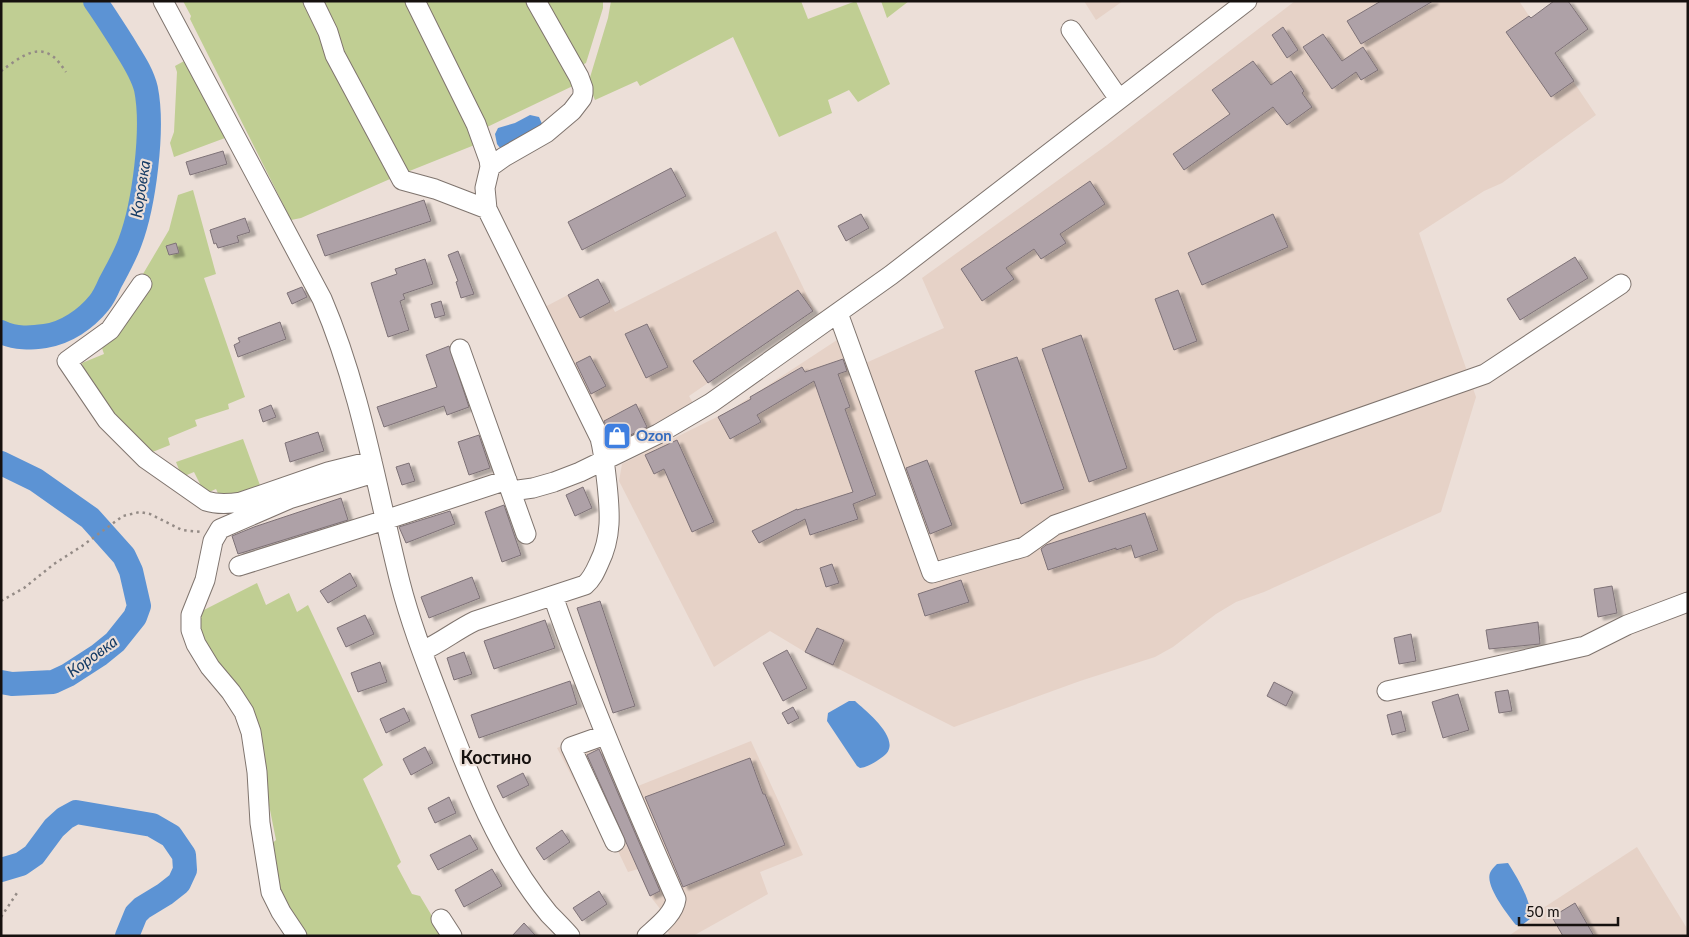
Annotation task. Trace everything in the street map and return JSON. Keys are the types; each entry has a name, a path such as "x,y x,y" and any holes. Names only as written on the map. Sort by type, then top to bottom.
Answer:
{"street":[{"path":"163,1 322,299 354,390 411,620 472,782 512,860 549,914 570,936"},
{"path":"313,1 328,32 335,55 402,180 435,189 487,209"},
{"path":"415,1 476,124 489,160 490,167 485,188 487,209 597,432 603,449 610,524 602,559 595,573 585,586 475,621 436,645 422,651"},
{"path":"490,167 546,133 572,111 582,98 583,88 579,78 536,1"},
{"path":"239,566 385,520 509,486 533,488 554,482 604,461 658,434 711,403 891,275 1247,1"},
{"path":"1071,30 1119,99"},
{"path":"142,284 110,330 67,361 107,420 146,459 213,504 241,502 328,472 373,467"},
{"path":"838,313 932,573 1024,547 1055,525 1485,374 1621,284"},
{"path":"460,349 526,534"},
{"path":"297,936 281,912 271,892 260,823 252,732 244,712 231,692 210,667 196,644 191,630 191,615 205,580 213,541 220,529 288,499 373,467"},
{"path":"553,596 577,665 605,735 676,899 672,912 647,936"},
{"path":"1387,691 1585,646 1627,625 1688,602"},
{"path":"605,735 571,747 615,842"},
{"path":"440,919 452,936"}],"path":[{"path":"1,71 31,52 40,51 48,53 55,58 66,72"},
{"path":"1,601 24,588 54,564 123,516 140,512 150,514 182,530 195,532 212,532 220,529"},
{"path":"1,917 17,893"}],"shaded area":[{"path":"1084,1 1123,1 1096,20"},
{"path":"1295,1 1519,1 1596,115 1502,183 1484,191 1419,233 1476,397 1441,512 1264,592 1236,602 1216,614 1173,647 1155,657 1080,681 954,727 805,652 770,631 714,667 619,481 622,464 729,411 837,340 850,370 944,328 922,278 1107,145"},
{"path":"776,231 814,310 689,396 693,403 615,445 543,308 598,279 615,312"},
{"path":"607,728 633,788 751,741 803,855 760,872 768,894 693,936 670,936 658,914 661,910 650,896 638,869 628,872 617,849 611,851 557,748"},
{"path":"1637,847 1688,930 1688,936 1505,936 1510,935 1535,918 1537,912"}],"green space":[{"path":"1,1 83,1 131,76 143,106 144,134 131,215 122,242 107,273 87,303 69,319 59,323 52,329 26,335 1,326"},
{"path":"183,1 307,1 390,174 390,179 301,218 291,220 190,19 191,16"},
{"path":"319,1 409,1 477,144 407,172 345,64"},
{"path":"420,1 528,1 577,84 483,129"},
{"path":"540,1 603,1 603,8 586,63 578,67"},
{"path":"611,1 801,1 808,19 856,1 890,84 858,102 849,90 828,100 832,113 779,137 733,37 640,86 637,81 595,100 588,84 608,18"},
{"path":"881,1 909,1 887,18"},
{"path":"186,60 225,138 174,157 170,143 174,132 177,72 175,66"},
{"path":"193,190 216,274 204,278 245,397 228,404 229,409 195,420 197,426 168,438 170,445 150,453 122,426 87,382 82,363 104,354 101,345 169,230 178,195"},
{"path":"243,439 261,488 221,500 216,489 205,494 194,472 182,477 176,462"},
{"path":"257,583 266,605 289,593 297,612 308,605 383,765 363,779 401,862 397,866 412,894 420,896 444,936 305,936 276,890 269,846 276,840 259,743 200,642 198,613"}],"water":[{"path":"530,115 539,117 543,126 500,148 495,134 498,128 515,123"},
{"path":"849,701 855,701 875,720 887,736 890,744 888,752 881,758 860,768 827,721 828,713"},
{"path":"1508,863 1524,890 1529,905 1530,919 1522,925 1516,925 1512,920 1494,893 1489,879 1490,873 1497,864"}],"building":[{"path":"1381,1 1433,1 1361,44 1347,21"},
{"path":"1554,1 1568,1 1588,29 1555,53 1574,81 1551,97 1506,32 1529,16 1531,18"},
{"path":"1283,27 1298,50 1287,58 1272,35"},
{"path":"1323,34 1342,61 1363,47 1378,70 1361,80 1356,72 1332,89 1303,47"},
{"path":"1253,61 1271,85 1291,71 1304,91 1302,93 1312,107 1287,125 1273,107 1184,170 1173,154 1230,114 1212,90"},
{"path":"223,151 227,164 190,175 186,162"},
{"path":"671,168 686,196 582,250 568,222"},
{"path":"1090,181 1105,204 1060,234 1066,243 1041,259 1034,249 1006,268 1014,279 982,301 961,269"},
{"path":"424,200 431,221 325,256 317,235"},
{"path":"861,214 869,228 846,241 838,226"},
{"path":"1273,214 1288,247 1202,285 1188,253"},
{"path":"245,218 250,232 237,236 239,242 218,248 216,243 214,244 210,230"},
{"path":"176,243 179,253 169,255 166,246"},
{"path":"458,251 474,294 461,298 456,282 458,281 448,255"},
{"path":"1575,257 1588,278 1520,320 1507,299"},
{"path":"425,259 433,284 403,294 405,299 400,301 409,330 388,337 371,283 397,274 395,269"},
{"path":"598,279 610,302 580,318 568,295"},
{"path":"302,287 307,297 292,304 287,293"},
{"path":"798,290 813,311 708,383 693,361"},
{"path":"1178,290 1197,341 1174,350 1155,299"},
{"path":"441,301 445,315 435,318 431,304"},
{"path":"280,322 286,339 238,357 234,345 240,342 238,338"},
{"path":"647,324 668,367 646,378 625,334"},
{"path":"1081,335 1127,468 1089,482 1042,349"},
{"path":"449,346 469,407 447,415 444,406 384,427 377,407 437,387 426,355"},
{"path":"590,356 606,386 591,394 576,363"},
{"path":"1017,357 1064,489 1021,504 975,371"},
{"path":"843,359 847,371 838,374 850,407 845,409 876,495 853,504 858,519 810,535 805,519 759,543 752,531 797,509 853,492 814,381 757,415 761,422 730,439 718,417 802,367 805,372"},
{"path":"636,404 647,427 614,443 604,421"},
{"path":"271,405 276,417 263,422 259,410"},
{"path":"318,432 324,451 290,462 285,443"},
{"path":"479,435 490,468 469,475 458,442"},
{"path":"677,440 714,522 692,532 664,469 654,474 645,455"},
{"path":"927,460 952,525 930,534 906,468"},
{"path":"409,463 415,481 402,485 396,467"},
{"path":"583,487 592,508 575,516 566,495"},
{"path":"341,498 348,520 238,554 232,536"},
{"path":"504,505 521,555 502,562 485,512"},
{"path":"450,511 455,524 406,543 399,527"},
{"path":"1145,513 1158,550 1135,558 1131,545 1048,570 1041,549 1046,545"},
{"path":"832,564 839,583 826,587 820,568"},
{"path":"350,573 357,586 328,603 320,591"},
{"path":"472,577 480,598 429,618 421,597"},
{"path":"961,580 969,602 925,616 918,594"},
{"path":"1612,586 1617,613 1598,617 1594,589"},
{"path":"600,601 635,706 613,713 577,608"},
{"path":"365,615 374,634 346,647 337,628"},
{"path":"545,620 555,648 494,669 484,641"},
{"path":"1538,622 1540,644 1489,649 1486,630"},
{"path":"817,628 844,640 833,665 805,652"},
{"path":"1411,634 1416,661 1399,664 1394,638"},
{"path":"787,650 807,688 783,701 763,663"},
{"path":"464,652 472,674 454,680 447,658"},
{"path":"380,662 387,682 358,692 351,673"},
{"path":"570,681 577,704 479,738 471,715"},
{"path":"1274,682 1293,692 1286,706 1267,696"},
{"path":"1508,690 1512,711 1499,713 1495,692"},
{"path":"1458,694 1469,730 1443,738 1432,702"},
{"path":"793,707 799,718 788,724 782,713"},
{"path":"404,708 410,721 386,733 380,719"},
{"path":"1401,711 1406,731 1392,735 1387,715"},
{"path":"425,747 433,763 411,775 403,759"},
{"path":"599,749 660,891 650,896 587,755"},
{"path":"750,758 785,845 683,887 645,797"},
{"path":"523,773 529,785 503,798 497,786"},
{"path":"449,797 456,813 435,823 428,808"},
{"path":"562,830 570,842 544,860 536,848"},
{"path":"470,835 478,849 438,870 430,855"},
{"path":"492,869 502,886 464,907 455,890"},
{"path":"599,891 607,904 582,921 573,908"},
{"path":"1575,903 1594,936 1563,936 1552,917"},
{"path":"524,923 536,936 512,936"}],"waterway":[{"name":"Коровка","path":"1,332 12,336 45,336 60,332 82,320 104,296 126,252 135,226 140,208 148,145 149,125 146,89 136,65 95,1"},
{"name":"Коровка","path":"1,463 36,480 90,518 124,556 131,571 139,606 135,617 115,642 68,675 53,682 12,684 1,682"},
{"name":"Коровка","path":"1,870 21,864 34,855 54,828 65,818 76,812 152,825 171,836 184,855 185,870 179,883 136,914 127,936"}],"place":[{"name":"Ozon","path":"617,436"}],"district":[{"name":"Костино","path":"496,758"}]}
